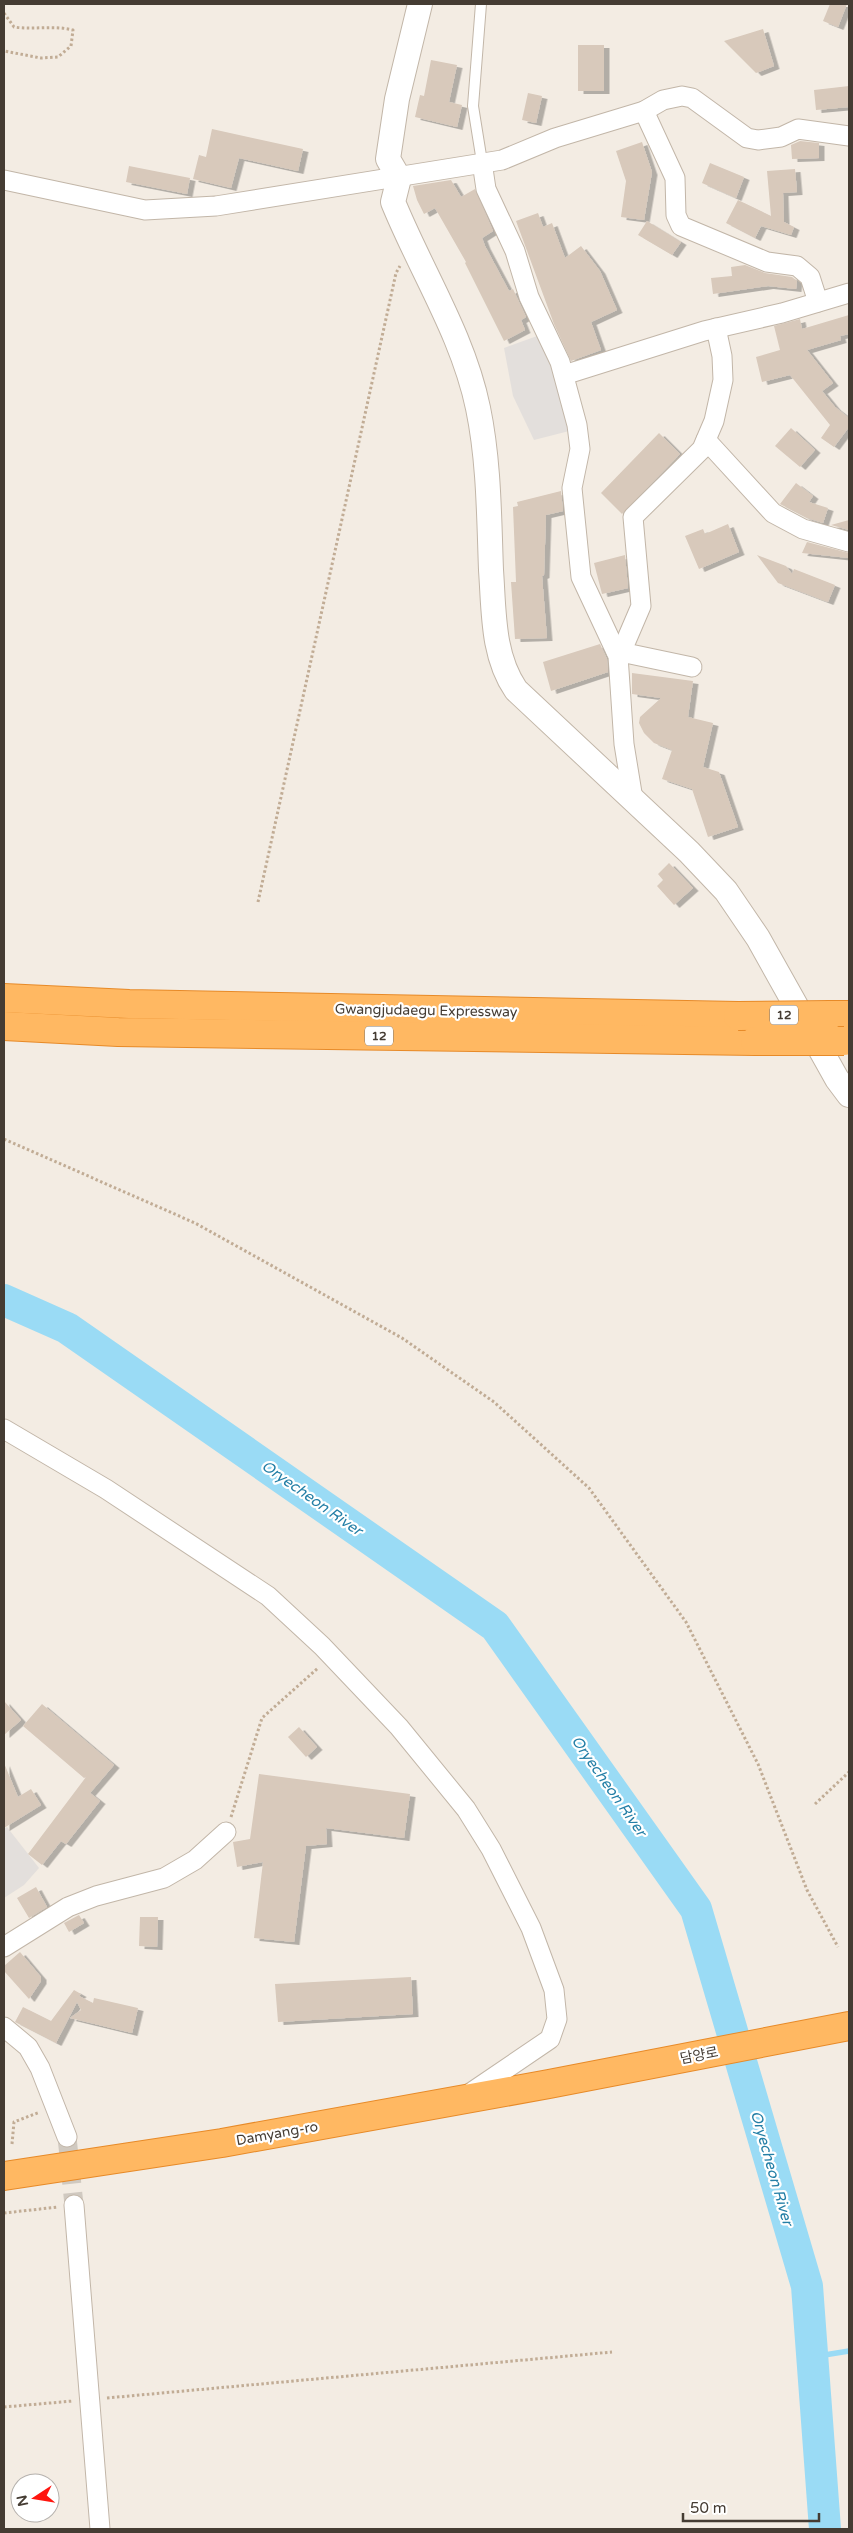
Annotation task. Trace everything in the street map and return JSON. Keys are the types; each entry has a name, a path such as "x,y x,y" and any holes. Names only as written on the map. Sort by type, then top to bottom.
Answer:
{"highway":[{"name":"Gwangjudaegu Expressway","path":"4,998 158,1004 738,1016 840,1015"},
{"name":"Gwangjudaegu Expressway","path":"4,1026 118,1032 847,1041"},
{"name":"담양로","path":"549,2084 849,2026"},
{"name":"Damyang-ro","path":"4,2176 213,2145 549,2084"}],"street":[{"path":"420,4 390,136 388,159 399,178 393,202 464,358 478,408 485,447 494,622 504,671 516,690 696,859 726,891 740,910 849,1096"},
{"path":"4,180 145,210 216,206 502,160 554,138 644,111 663,100 682,96 692,98 747,138 758,140 781,137 798,129 849,136"},
{"path":"644,111 675,178 676,215 681,226 767,262 798,266 810,277 818,302"},
{"path":"482,162 486,189 515,252 529,297 560,362 580,436 580,449 572,488 581,577 616,650 620,671 624,744 633,800"},
{"path":"564,375 716,328 818,302 849,292"},
{"path":"616,650 623,648 641,606 633,517 696,455 706,440 714,421 724,380 722,356 716,328"},
{"path":"706,440 773,513 803,529 849,542"},
{"path":"616,650 692,666"},
{"path":"4,1430 106,1489 268,1596 332,1656 399,1727 466,1809 491,1849 531,1928 554,1990 557,2019 550,2039 459,2101"},
{"path":"4,1446 28,1444"},
{"path":"4,1947 68,1907 96,1896 164,1878 195,1860 226,1832"},
{"path":"4,2027 28,2047 40,2068 67,2137"},
{"path":"74,2206 100,2529"}],"lane":[{"path":"481,4 473,106 482,162"}],"path":[{"path":"4,13 14,27 30,29 56,26 73,30 71,46 58,57 41,58 4,51"},
{"path":"258,902 396,273 413,247"},
{"path":"4,1139 195,1223 402,1338 494,1402 589,1488 686,1622 758,1764 807,1890 838,1946"},
{"path":"226,1832 262,1718 332,1656"},
{"path":"815,1804 849,1772"},
{"path":"12,2144 14,2122 54,2106"},
{"path":"4,2213 74,2206"},
{"path":"4,2407 612,2352"}],"shaded area":[{"path":"551,331 573,430 534,440 513,396 504,348"},
{"path":"7,1827 39,1868 24,1885 4,1898 4,1829"}],"building":[{"path":"830,4 847,4 838,27 823,21"},
{"path":"763,29 774,66 756,73 724,41"},
{"path":"578,45 604,45 604,91 578,91"},
{"path":"431,60 457,65 449,102 462,105 457,127 415,117 420,95 424,96"},
{"path":"849,86 849,107 816,110 814,90"},
{"path":"528,93 542,96 536,123 522,120"},
{"path":"212,129 303,149 298,171 239,158 231,188 193,179 199,155 206,157"},
{"path":"800,141 819,143 819,158 792,159 791,145"},
{"path":"642,142 652,172 644,220 621,217 626,181 616,151"},
{"path":"710,163 744,177 736,198 702,183"},
{"path":"129,166 190,178 187,194 126,182"},
{"path":"795,169 797,192 783,193 784,222 794,227 791,235 761,226 755,238 726,223 738,200 771,216 767,171"},
{"path":"451,180 461,197 475,189 493,231 482,238 485,246 509,291 513,289 526,317 521,320 525,330 504,341 466,262 435,208 424,214 417,200 413,186"},
{"path":"538,213 543,227 552,223 565,258 581,246 600,271 617,310 591,322 601,350 571,361 554,324 516,221"},
{"path":"647,221 681,242 672,255 638,235"},
{"path":"745,265 765,273 792,277 797,281 796,289 768,286 713,294 711,278 732,276 731,267"},
{"path":"849,315 849,334 840,336 841,340 807,350 833,383 822,391 835,407 849,418 849,427 834,447 821,438 830,425 790,375 762,382 756,357 780,350 774,326 800,319 802,329"},
{"path":"791,428 815,450 800,467 775,446"},
{"path":"659,433 680,454 622,514 601,493"},
{"path":"796,483 813,496 809,502 828,508 823,523 807,518 780,504"},
{"path":"561,491 563,511 546,515 544,575 542,576 547,638 515,639 511,582 516,582 513,507 518,506 517,502"},
{"path":"849,520 849,530 831,525"},
{"path":"728,524 739,552 699,569 685,536 703,529 705,534"},
{"path":"807,542 849,553 849,558 802,553"},
{"path":"625,555 628,588 602,594 594,563"},
{"path":"757,555 786,566 792,574 794,569 835,585 828,602 778,583"},
{"path":"600,644 607,659 608,672 551,691 543,662"},
{"path":"632,673 693,681 688,717 713,723 703,767 719,772 738,827 708,837 692,789 662,779 672,750 654,743 644,733 639,723 640,717 661,698 632,694"},
{"path":"669,863 693,888 674,905 657,886 663,880 658,874"},
{"path":"4,1701 21,1720 4,1735"},
{"path":"42,1704 114,1765 90,1793 100,1801 66,1844 61,1841 42,1865 28,1854 86,1777 84,1778 23,1726"},
{"path":"299,1727 317,1747 306,1757 288,1737"},
{"path":"4,1763 18,1797 31,1789 41,1805 4,1828"},
{"path":"259,1774 410,1794 404,1838 326,1828 327,1844 306,1846 294,1942 254,1938 263,1862 237,1867 233,1842 250,1839"},
{"path":"36,1887 47,1907 29,1918 17,1898"},
{"path":"79,1915 84,1923 69,1932 64,1923"},
{"path":"140,1917 158,1917 157,1947 139,1946"},
{"path":"20,1952 41,1977 41,1981 29,1999 4,1971 4,1966"},
{"path":"411,1977 413,2014 278,2022 275,1984"},
{"path":"74,1990 81,1994 79,1996 93,2003 94,1998 138,2008 132,2033 70,2018 81,2010 77,2002 56,2043 15,2022 23,2007 51,2021"}],"waterway":[{"name":"Oryecheon River","path":"4,1300 67,1328 495,1626 696,1909 807,2286 825,2529"},
{"path":"812,2357 849,2351"}],"tunnel":[{"path":"67,2137 74,2205"}]}
